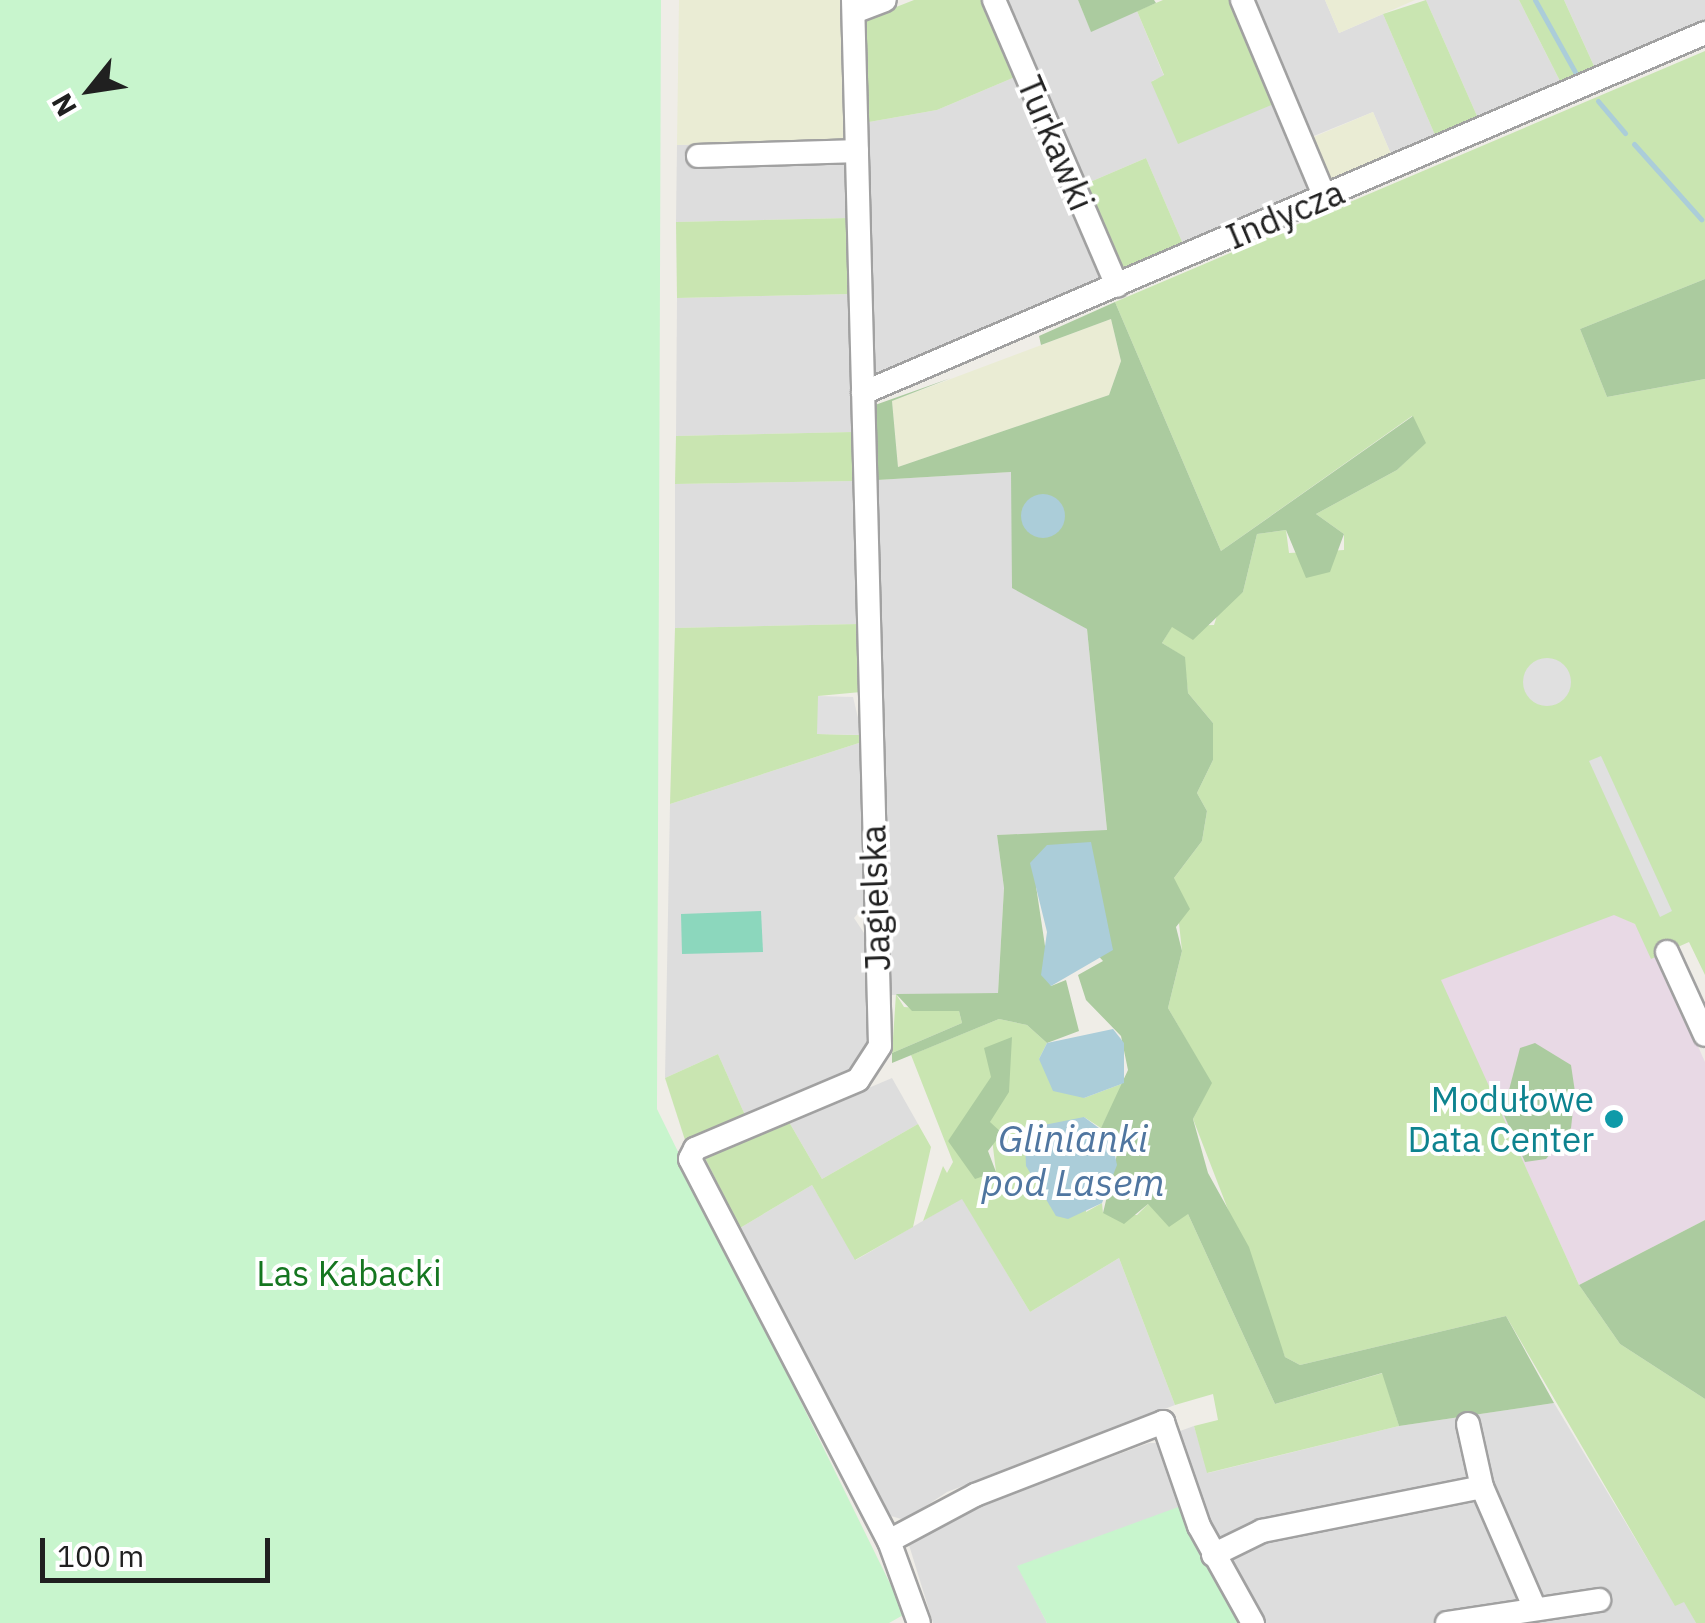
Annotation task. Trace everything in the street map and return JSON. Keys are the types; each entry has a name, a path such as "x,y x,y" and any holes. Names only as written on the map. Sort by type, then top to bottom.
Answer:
{"street":[{"path":"854,6 886,0"},
{"name":"Turkawki","path":"994,0 1117,286"},
{"path":"1242,0 1325,197"},
{"name":"Jagielska","path":"854,6 880,1046 858,1080 695,1149 690,1159 890,1541 919,1623"},
{"name":"Indycza","path":"863,393 1705,33"},
{"path":"698,156 857,151"},
{"path":"1668,952 1705,1036"},
{"path":"890,1541 975,1495 1162,1422 1213,1555 1253,1623"},
{"path":"1468,1424 1482,1487 1535,1609"},
{"path":"1213,1555 1262,1531 1482,1487"},
{"path":"1446,1623 1599,1600"}],"shaded area":[{"path":"1004,0 1078,0 1091,31 1137,11 1164,76 1152,81 1274,104 1310,188 1183,244 1146,158 1083,185"},
{"path":"1251,0 1325,0 1339,33 1383,14 1435,135 1391,154 1373,112 1309,138"},
{"path":"1426,0 1519,0 1560,81 1477,116"},
{"path":"1564,0 1705,0 1705,19 1594,66"},
{"path":"1015,77 1103,279 875,377 869,122 937,110"},
{"path":"842,142 849,218 676,222 677,145"},
{"path":"851,294 853,432 676,436 677,298"},
{"path":"1011,472 1087,629 1107,831 997,835 1004,888 998,993 891,995 877,480"},
{"path":"854,481 859,624 675,628 675,484"},
{"path":"1547,658 1564,665 1571,682 1564,699 1547,706 1530,699 1523,682 1530,665"},
{"path":"818,696 853,697 862,735 817,734"},
{"path":"862,742 864,906 854,918 864,933 868,1048 847,1073 745,1115 718,1054 665,1078 670,804"},
{"path":"1601,756 1672,911 1660,917 1589,761"},
{"path":"1614,914 1635,924 1658,956 1705,1062 1705,1220 1579,1285 1440,980"},
{"path":"892,1078 918,1124 822,1179 789,1122"},
{"path":"812,1185 856,1260 962,1198 1030,1312 1119,1258 1175,1405 947,1492 905,1520 891,1516 740,1228"},
{"path":"1554,1403 1675,1605 1684,1601 1696,1623 1242,1623 1022,1574 1047,1623 933,1623 909,1545 981,1505 1149,1443 1183,1443 1180,1431 1194,1426 1208,1473 1399,1426"}],"green space":[{"name":"Las Kabacki","path":"0,0 661,0 657,1109 905,1614 889,1623 0,1623"},
{"path":"679,0 842,0 846,142 677,145"},
{"path":"914,0 984,0 1015,77 937,110 869,122 863,20"},
{"path":"1078,0 1154,0 1156,3 1091,32"},
{"path":"1163,0 1232,0 1274,104 1178,144 1151,82 1164,75 1137,11"},
{"path":"1325,0 1415,0 1339,33"},
{"path":"1426,0 1477,116 1435,135 1383,14"},
{"path":"1519,0 1564,0 1594,66 1560,81"},
{"path":"1705,51 1705,279 1580,329 1607,397 1705,379 1705,975 1689,942 1651,959 1635,924 1614,915 1441,980 1579,1285 1620,1344 1705,1399 1705,1623 1696,1623 1684,1602 1675,1606 1506,1316 1300,1365 1285,1357 1193,1119 1211,1083 1168,1008 1182,951 1174,878 1202,841 1207,811 1197,793 1213,760 1213,723 1188,693 1184,657 1162,643 1172,626 1214,625 1220,606 1243,592 1257,534 1286,530 1289,553 1344,550 1344,534 1316,514 1397,470 1425,443 1412,416 1221,551 1115,302"},
{"path":"1373,112 1391,154 1326,181 1309,139"},
{"path":"1146,158 1183,244 1119,270 1083,185"},
{"path":"849,218 851,294 677,298 676,222"},
{"path":"1705,279 1705,379 1607,397 1580,329"},
{"path":"1115,302 1221,551 1413,416 1426,443 1397,470 1316,514 1344,534 1330,572 1306,578 1286,530 1257,534 1243,592 1193,640 1172,627 1162,643 1185,657 1188,693 1213,723 1213,760 1197,793 1207,811 1202,841 1174,878 1190,909 1176,927 1182,951 1168,1008 1212,1083 1193,1119 1208,1173 1249,1247 1285,1357 1300,1365 1506,1316 1554,1403 1399,1426 1382,1373 1275,1404 1188,1214 1169,1227 1148,1204 1124,1224 1103,1213 1118,1150 1101,1128 1128,1070 1121,1036 1086,1000 1078,975 1103,961 1036,886 1051,986 1066,980 1079,1031 1047,1043 1027,1025 999,1019 892,1063 892,1053 962,1023 959,1011 912,1011 896,994 998,993 1004,888 997,835 1107,830 1087,629 1012,588 1011,472 877,480 875,405 951,378 892,401 898,467 1109,395 1121,361 1111,319 1041,345 1039,336"},
{"path":"1111,319 1121,361 1109,395 898,467 892,401"},
{"path":"853,432 854,481 675,484 676,436"},
{"path":"859,624 861,692 818,696 818,734 862,735 862,742 670,804 675,628"},
{"path":"761,911 763,952 682,954 681,914"},
{"path":"896,994 904,1007 959,1011 962,1023 892,1053"},
{"path":"999,1019 1027,1025 1047,1043 1039,1059 1084,1098 1124,1083 1101,1128 1084,1117 1086,1212 1102,1203 1103,1213 1137,1215 1148,1204 1188,1214 1275,1404 1383,1373 1399,1426 1207,1473 1194,1426 1218,1420 1213,1394 1175,1405 1119,1258 1030,1312 962,1199 923,1221 943,1166 947,1173 953,1162 911,1055","holes":["1011,1038 990,1122 996,1172 948,1141 970,1120"]},
{"path":"1012,1037 1009,1092 990,1122 1002,1133 988,1151 996,1172 975,1179 948,1141 991,1077 984,1048"},
{"path":"1535,1043 1571,1065 1575,1092 1571,1128 1546,1159 1525,1162 1503,1113 1520,1048"},
{"path":"718,1054 745,1115 685,1140 665,1078"},
{"path":"789,1122 822,1179 918,1124 931,1147 913,1227 855,1260 812,1185 740,1228 705,1158"},
{"path":"1705,1220 1705,1399 1620,1344 1579,1285"},
{"path":"1181,1506 1242,1623 1047,1623 1017,1566"}],"water":[{"path":"1043,494 1059,500 1065,516 1059,532 1043,538 1027,532 1021,516 1027,500"},
{"path":"1091,842 1113,950 1051,986 1041,975 1047,932 1030,863 1047,845"},
{"name":"Glinianki pod Lasem","path":"1113,1029 1124,1043 1124,1083 1084,1098 1053,1091 1039,1059 1047,1043"},
{"name":"Glinianki pod Lasem","path":"1084,1117 1111,1137 1117,1165 1102,1203 1068,1219 1056,1216 1026,1166 1025,1143 1044,1125"}],"waterway":[{"path":"1535,0 1575,72"},
{"path":"1598,101 1625,133"},
{"path":"1634,144 1701,219"}],"place":[{"name":"Modułowe Data Center","path":"1614,1119"}]}
